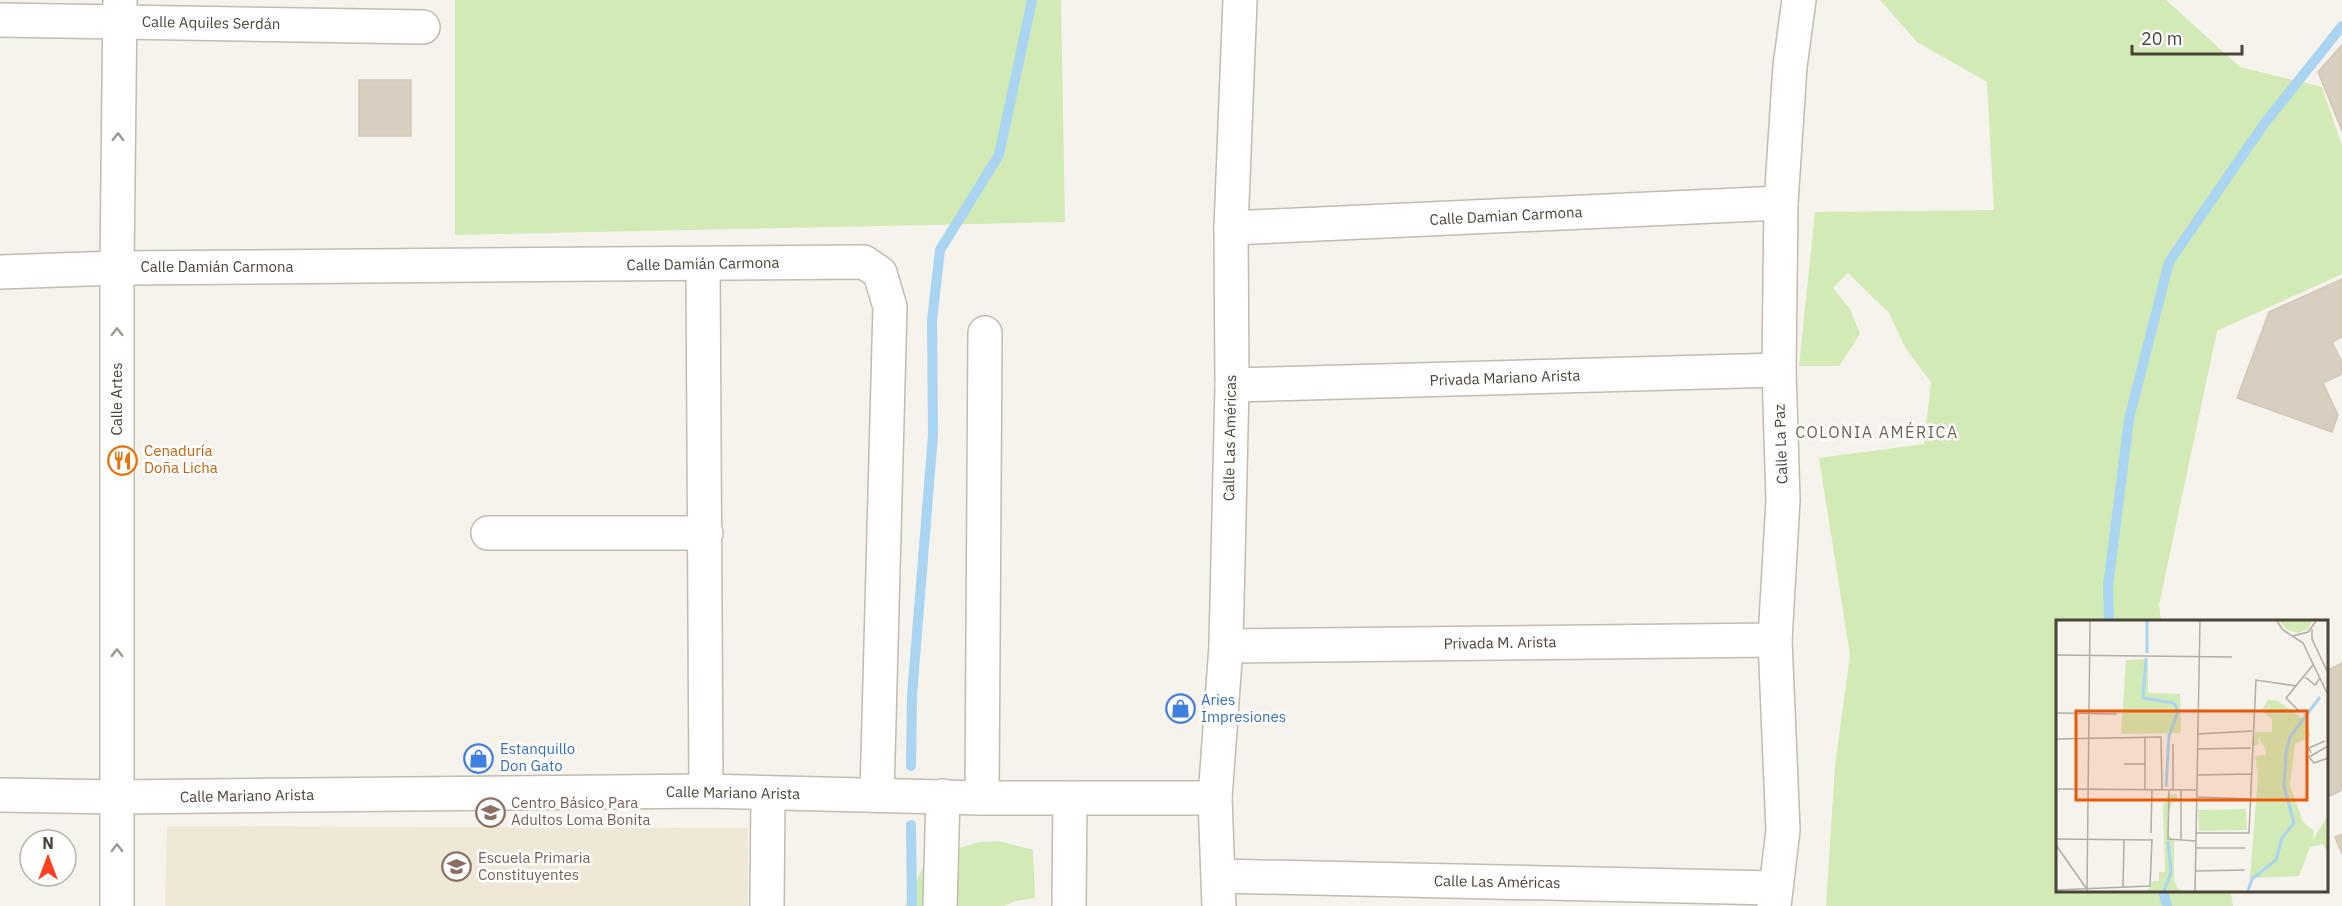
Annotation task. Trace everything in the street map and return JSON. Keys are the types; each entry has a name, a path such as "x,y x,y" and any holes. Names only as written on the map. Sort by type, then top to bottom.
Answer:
{"street":[{"name":"Calle Las Américas","path":"1240,0 1231,228 1232,385 1226,646 1215,798 1219,891 1774,897"},
{"name":"Calle La Paz","path":"1774,897 1783,830 1775,640 1783,500 1779,370 1781,203 1790,66 1799,0"},
{"name":"Calle Aquiles Serdán","path":"0,20 120,11 423,27"},
{"name":"Calle Artes","path":"117,906 117,268 120,11"},
{"name":"Calle Damian Carmona","path":"1231,228 1781,203"},
{"name":"Calle Damián Carmona","path":"0,272 117,268 864,262 880,273 890,307 877,795"},
{"path":"703,264 706,790"},
{"path":"982,798 985,333"},
{"name":"Privada Mariano Arista","path":"1232,385 1779,370"},
{"path":"488,533 706,533"},
{"name":"Privada M. Arista","path":"1226,646 1775,640"},
{"name":"Calle Mariano Arista","path":"0,795 117,797 706,790 768,794 982,798 1215,798"},
{"path":"768,794 768,906"},
{"path":"940,906 942,796"},
{"path":"1069,906 1070,799"}],"shaded area":[{"name":"Escuela Primaria Constituyentes","path":"167,826 748,828 748,906 165,906"}],"green space":[{"path":"455,0 1061,0 1065,222 455,235"},
{"path":"1880,0 2166,0 2240,67 2322,87 2342,146 2342,274 2217,331 2159,605 2161,620 2056,620 2056,891 2230,891 2233,906 1826,906 1835,766 1850,655 1819,458 1924,444 1931,382 1906,349 1889,313 1848,273 1833,288 1850,309 1860,334 1839,366 1799,366 1815,212 1994,210 1987,82 1917,42"},
{"path":"999,841 1033,850 1035,898 1016,901 1004,906 905,906 927,858 979,842"}],"building":[{"path":"2342,45 2342,131 2318,72"},
{"path":"359,80 411,80 411,136 359,136"},
{"path":"2342,279 2342,337 2332,342 2342,362 2342,374 2323,383 2338,415 2332,432 2237,398 2269,312"},
{"path":"2342,663 2342,790 2327,798 2327,670"},
{"path":"2342,834 2342,854 2335,837"}],"waterway":[{"path":"911,766 912,695 933,435 932,320 940,250 999,155 1032,0"},
{"path":"2109,620 2108,586 2129,419 2169,262 2264,124 2342,26"},
{"path":"911,825 912,906"},
{"path":"2163,891 2167,906"}],"place":[{"name":"Cenaduría Doña Licha","path":"123,460"},
{"name":"Aries Impresiones","path":"1180,709"},
{"name":"Estanquillo Don Gato","path":"479,758"},
{"name":"Centro Básico Para Adultos Loma Bonita","path":"490,812"},
{"name":"Escuela Primaria Constituyentes","path":"457,867"}],"district":[{"name":"COLONIA AMÉRICA","path":"1877,432"}]}
